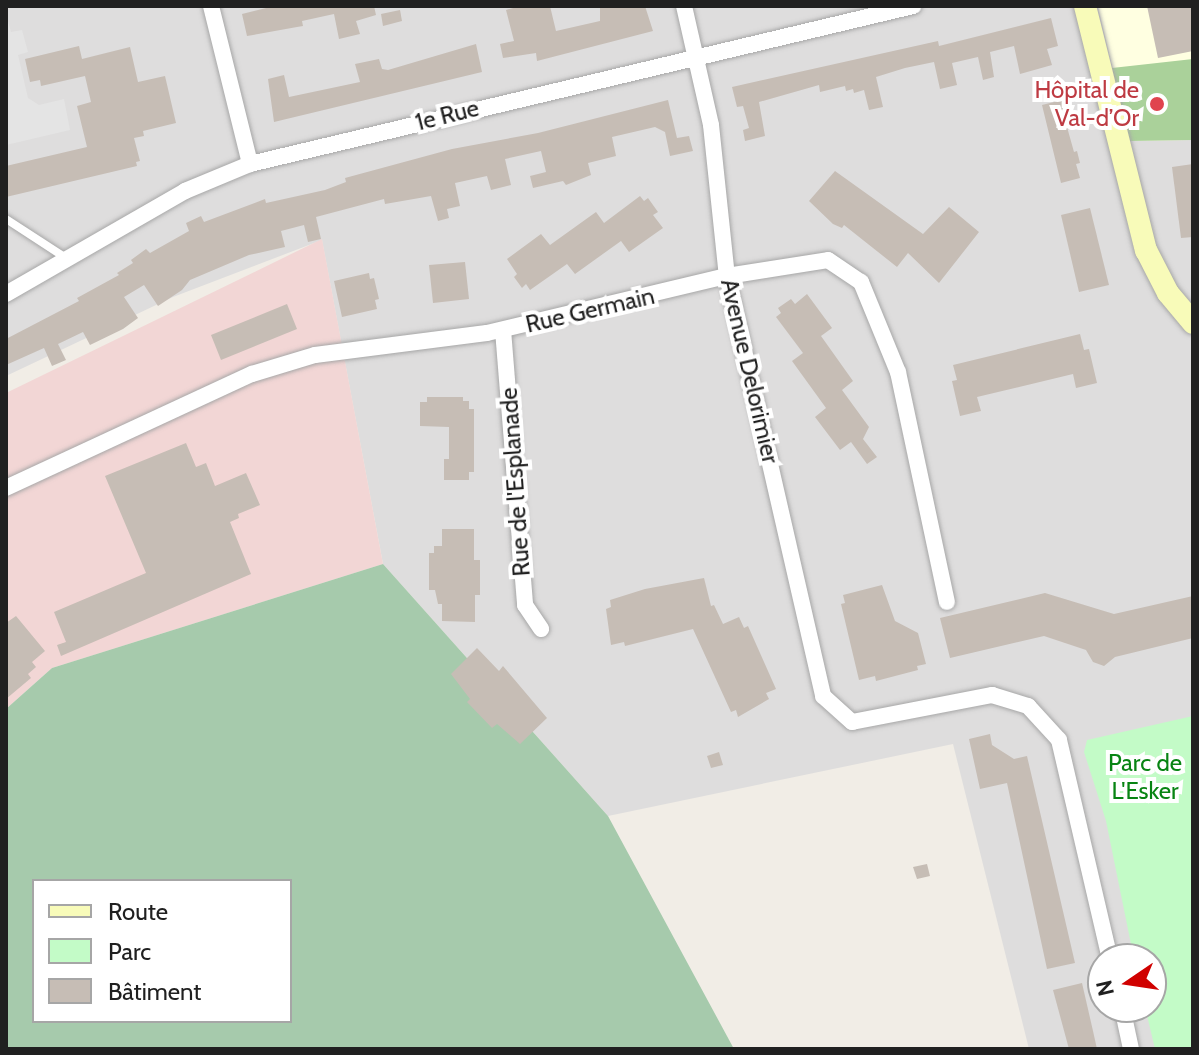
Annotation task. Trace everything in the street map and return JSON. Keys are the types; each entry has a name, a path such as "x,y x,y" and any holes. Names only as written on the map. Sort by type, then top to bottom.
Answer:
{"street":[{"path":"211,6 250,164"},
{"name":"Avenue Delorimier","path":"684,6 711,125 727,276 823,696 852,722 992,695 1028,706 1059,740 1106,943"},
{"name":"1e Rue","path":"6,294 70,260 185,191 250,164 913,6"},
{"path":"1085,6 1146,250 1168,293 1193,323"},
{"name":"Rue Germain","path":"6,488 252,374 315,355 503,330 727,276 828,260 861,282 898,372 947,602"},
{"name":"Rue de l'Esplanade","path":"503,330 525,605 541,629"},
{"path":"1125,1023 1131,1049"}],"lane":[{"path":"6,219 70,260"}],"shaded area":[{"path":"6,6 1098,6 1130,140 1193,140 1193,1049 1029,1049 953,744 608,816 383,564 322,240 173,297 6,376"},
{"name":"Hôpital de Val-d’Or","path":"1098,6 1193,6 1193,140 1130,141"},
{"path":"8,21 11,32 22,30 28,52 18,55 28,98 39,105 64,99 70,130 6,145"},
{"path":"322,239 383,564 52,668 6,709 6,393"},
{"path":"383,564 608,816 734,1049 6,1049 6,709 52,668"}],"green space":[{"path":"1193,59 1193,140 1130,141 1112,68"},
{"name":"Parc de L'Esker","path":"1193,716 1193,1049 1155,1049 1149,1023 1167,1023 1167,943 1131,943 1106,821 1084,752 1087,740"}],"building":[{"path":"274,6 374,6 376,15 356,21 360,34 339,39 334,14 302,21 303,26 247,36 242,14"},
{"path":"520,6 550,6 556,31 600,21 600,6 645,6 653,31 537,61 536,53 503,58 500,44 514,41 506,10"},
{"path":"1147,6 1193,6 1193,51 1158,58"},
{"path":"400,10 402,21 383,26 381,14"},
{"path":"1051,18 1058,46 1047,49 1052,65 1020,74 1014,46 990,52 994,77 983,80 978,57 952,63 957,85 940,89 934,62 905,68 876,77 883,107 869,110 864,90 854,93 853,89 846,91 845,86 820,92 819,85 759,102 765,136 745,141 743,130 749,128 743,106 737,107 732,87 938,41 939,46"},
{"path":"476,44 482,72 274,122 268,79 284,75 289,97 360,82 355,64 379,59 382,69 388,70"},
{"path":"79,46 82,59 130,47 138,82 165,76 176,123 143,131 144,136 134,138 140,161 136,162 137,166 6,197 6,166 87,147 77,106 91,102 85,76 41,86 40,80 30,82 25,59"},
{"path":"668,100 677,138 689,136 693,151 670,156 665,132 655,127 612,137 616,156 588,163 591,175 566,185 563,181 533,188 530,176 546,172 541,151 505,159 511,185 491,190 487,176 455,183 460,206 447,209 449,218 438,221 431,196 385,204 384,199 316,217 321,239 308,242 304,225 281,231 285,247 249,255 190,280 182,290 158,306 144,285 124,297 138,318 123,329 90,345 83,332 58,344 66,360 52,366 44,348 6,365 6,339 79,301 77,298 119,275 117,273 133,263 131,260 146,249 150,253 189,231 186,223 201,216 204,222 265,199 266,203 325,190 346,182 345,178 452,149 538,133"},
{"path":"1062,100 1071,126 1067,127 1074,152 1077,151 1080,163 1076,164 1080,178 1061,183 1042,105"},
{"path":"1193,164 1193,237 1181,238 1172,167"},
{"path":"835,171 923,234 949,207 979,232 939,283 908,253 897,267 844,225 842,228 833,224 809,201"},
{"path":"640,196 644,201 648,198 658,212 653,215 663,228 629,252 621,241 575,274 567,264 530,290 526,284 522,288 514,277 517,274 507,259 541,234 550,245 596,212 604,223"},
{"path":"1090,208 1109,285 1079,292 1061,215"},
{"path":"465,262 469,299 433,303 429,265"},
{"path":"369,273 370,279 374,278 379,299 375,300 377,309 342,317 334,281"},
{"path":"807,294 832,328 821,336 853,381 842,390 869,427 863,439 877,457 867,464 851,442 840,450 815,417 826,408 792,361 803,353 776,317 781,313 778,308 791,299 795,304"},
{"path":"287,304 297,329 221,360 211,335"},
{"path":"1080,334 1084,350 1089,349 1097,383 1076,388 1073,374 977,397 981,411 960,416 952,381 957,380 953,365"},
{"path":"427,397 463,397 463,401 469,401 469,409 474,409 474,472 469,472 469,480 444,480 444,459 449,459 449,427 420,426 420,402 427,402"},
{"path":"186,443 196,467 206,463 215,486 246,473 260,505 238,514 239,518 230,522 251,574 61,656 57,645 66,642 54,612 146,573 105,476"},
{"path":"442,529 474,529 474,560 480,560 480,595 475,595 475,622 442,621 442,604 438,604 435,590 429,590 429,553 434,553 434,546 442,546"},
{"path":"704,578 711,606 714,605 723,624 739,617 744,628 748,626 776,689 766,693 769,699 738,717 736,710 731,712 693,629 625,646 624,642 611,645 606,609 611,607 610,600 645,589"},
{"path":"882,585 895,621 918,633 926,664 917,666 918,670 876,681 875,676 859,680 841,604 845,603 843,595"},
{"path":"1045,593 1114,614 1193,596 1193,638 1115,657 1104,666 1093,662 1086,650 1044,636 950,658 940,618"},
{"path":"16,616 45,651 32,662 36,667 28,674 31,678 6,699 6,623"},
{"path":"477,648 499,671 503,666 547,718 520,744 497,724 492,728 467,702 470,699 451,674"},
{"path":"990,734 992,745 1014,759 1027,756 1075,963 1047,969 1007,783 980,789 969,739"},
{"path":"719,752 723,765 711,768 707,756"},
{"path":"927,864 930,876 917,879 913,867"},
{"path":"1082,983 1087,1023 1091,1023 1097,1049 1069,1049 1053,990"}],"place":[{"name":"Hôpital de Val-d’Or","path":"1157,104"}]}
